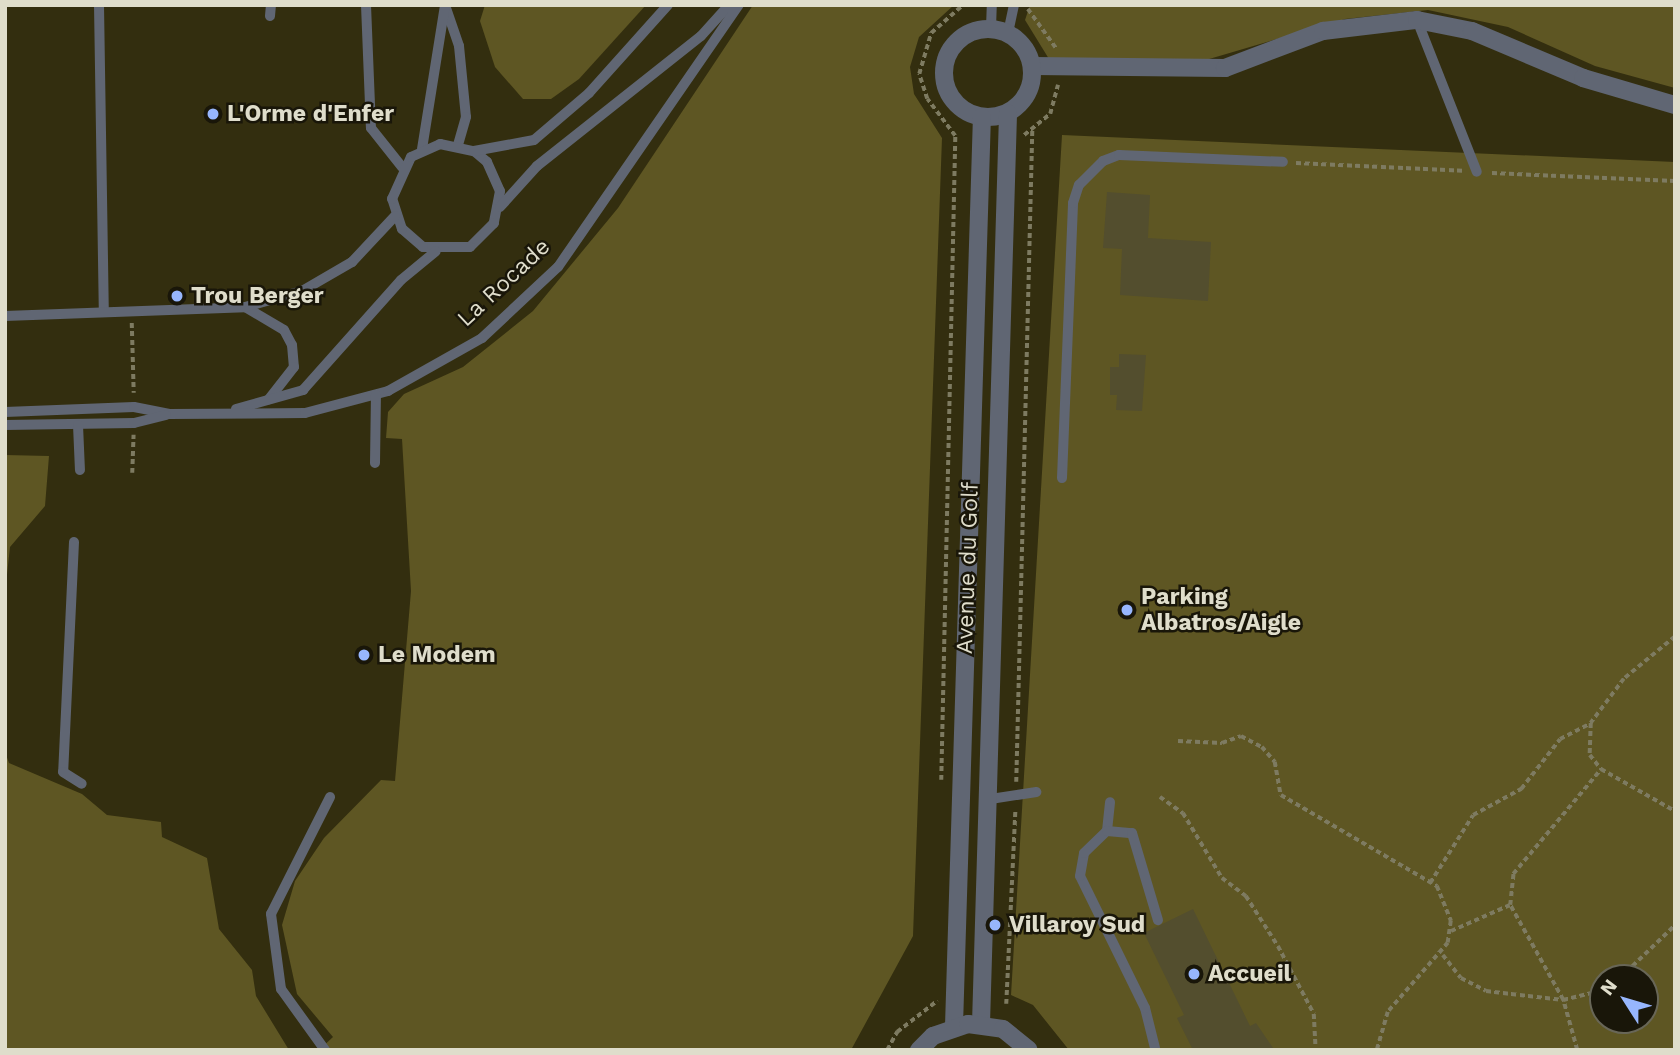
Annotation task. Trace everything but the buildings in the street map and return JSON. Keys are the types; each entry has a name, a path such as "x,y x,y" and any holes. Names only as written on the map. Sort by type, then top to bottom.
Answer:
{"street":[{"path":"1033,66 1023,101 1008,113 982,117 955,103 944,64 960,38 1000,30 1033,66 1226,68 1324,31 1417,20 1472,31 1583,78 1675,105"},
{"name":"Avenue du Golf","path":"981,1024 984,800 1008,113"},
{"name":"Avenue du Golf","path":"954,1026 982,117"},
{"path":"919,1050 954,1026 981,1024 1003,1029 1029,1050"}],"lane":[{"path":"99,5 104,312"},
{"path":"366,5 371,128 402,167"},
{"path":"422,149 445,5"},
{"path":"445,5 458,46 466,117 458,145"},
{"path":"668,5 545,132 513,149 474,151 458,145 422,149 402,167 394,183 395,216 411,239 436,251 453,252 484,237 500,207 537,166 701,36 729,5"},
{"name":"La Rocade","path":"5,425 78,425 169,414 305,413 376,395 482,338 558,267 739,5"},
{"path":"992,5 1000,30"},
{"path":"1000,30 1014,5"},
{"path":"1417,20 1477,172"},
{"path":"474,151 496,175 500,207"},
{"path":"1062,478 1073,202 1079,185 1097,165 1119,155 1283,162"},
{"path":"5,316 245,307 302,292 352,262 395,216"},
{"name":"La Rocade","path":"226,412 303,390 401,280 436,251"},
{"path":"245,307 284,330 292,345 293,367 269,398"},
{"path":"375,463 376,395"},
{"name":"La Rocade","path":"5,412 134,407 169,414"},
{"path":"78,425 80,470"},
{"path":"74,541 63,772 82,784"},
{"path":"984,800 1036,792"},
{"path":"325,1050 281,989 271,914 330,797"},
{"path":"1110,802 1107,831 1084,853 1080,876 1145,1008 1153,1049"},
{"path":"1107,831 1132,832 1158,920"}],"path":[{"path":"941,789 955,136 927,99 919,74 931,33 962,5"},
{"path":"1023,6 1060,53"},
{"path":"1016,140 1050,114 1058,85"},
{"path":"1006,1004 1016,795 1032,130"},
{"path":"1430,883 1473,815 1521,789 1560,738 1591,723 1624,679 1675,636"},
{"path":"1591,723 1590,755 1601,769 1675,811"},
{"path":"1178,741 1222,743 1241,736 1262,747 1275,762 1281,795 1430,883 1444,897 1450,932 1443,955 1388,1012 1380,1049"},
{"path":"1577,1050 1563,1000 1510,905 1513,874 1601,769"},
{"path":"1160,797 1183,813 1222,878 1246,897 1278,946 1314,1014 1316,1050"},
{"path":"1450,932 1510,905"},
{"path":"1635,964 1675,925"},
{"path":"1443,955 1477,989 1563,1000 1589,994"},
{"path":"887,1050 897,1032 936,1001 935,988"}],"shaded area":[{"path":"485,5 646,5 579,79 551,99 523,99 495,67 480,21"},
{"path":"753,5 954,5 919,37 910,67 914,94 942,138 913,936 851,1050 319,1050 333,1037 297,994 282,925 295,881 324,838 381,780 395,781 411,591 402,439 386,438 388,412 404,394 463,367 533,311 618,208"},
{"path":"1030,5 1675,5 1675,88 1595,66 1508,27 1428,10 1345,19 1199,62 1049,59 1025,20"},
{"path":"1062,135 1675,162 1675,1050 1069,1050 1033,1005 1011,995"},
{"path":"5,455 49,456 45,506 10,547 5,593"},
{"path":"5,752 9,763 82,794 107,815 161,822 162,837 207,858 219,929 252,970 256,996 289,1050 5,1050"}],"place":[{"name":"L'Orme d'Enfer","path":"213,114"},
{"name":"Trou Berger","path":"177,296"},
{"name":"Parking Albatros/Aigle","path":"1127,610"},
{"name":"Le Modem","path":"364,655"},
{"name":"Villaroy Sud","path":"995,925"},
{"name":"Accueil","path":"1194,974"}]}
